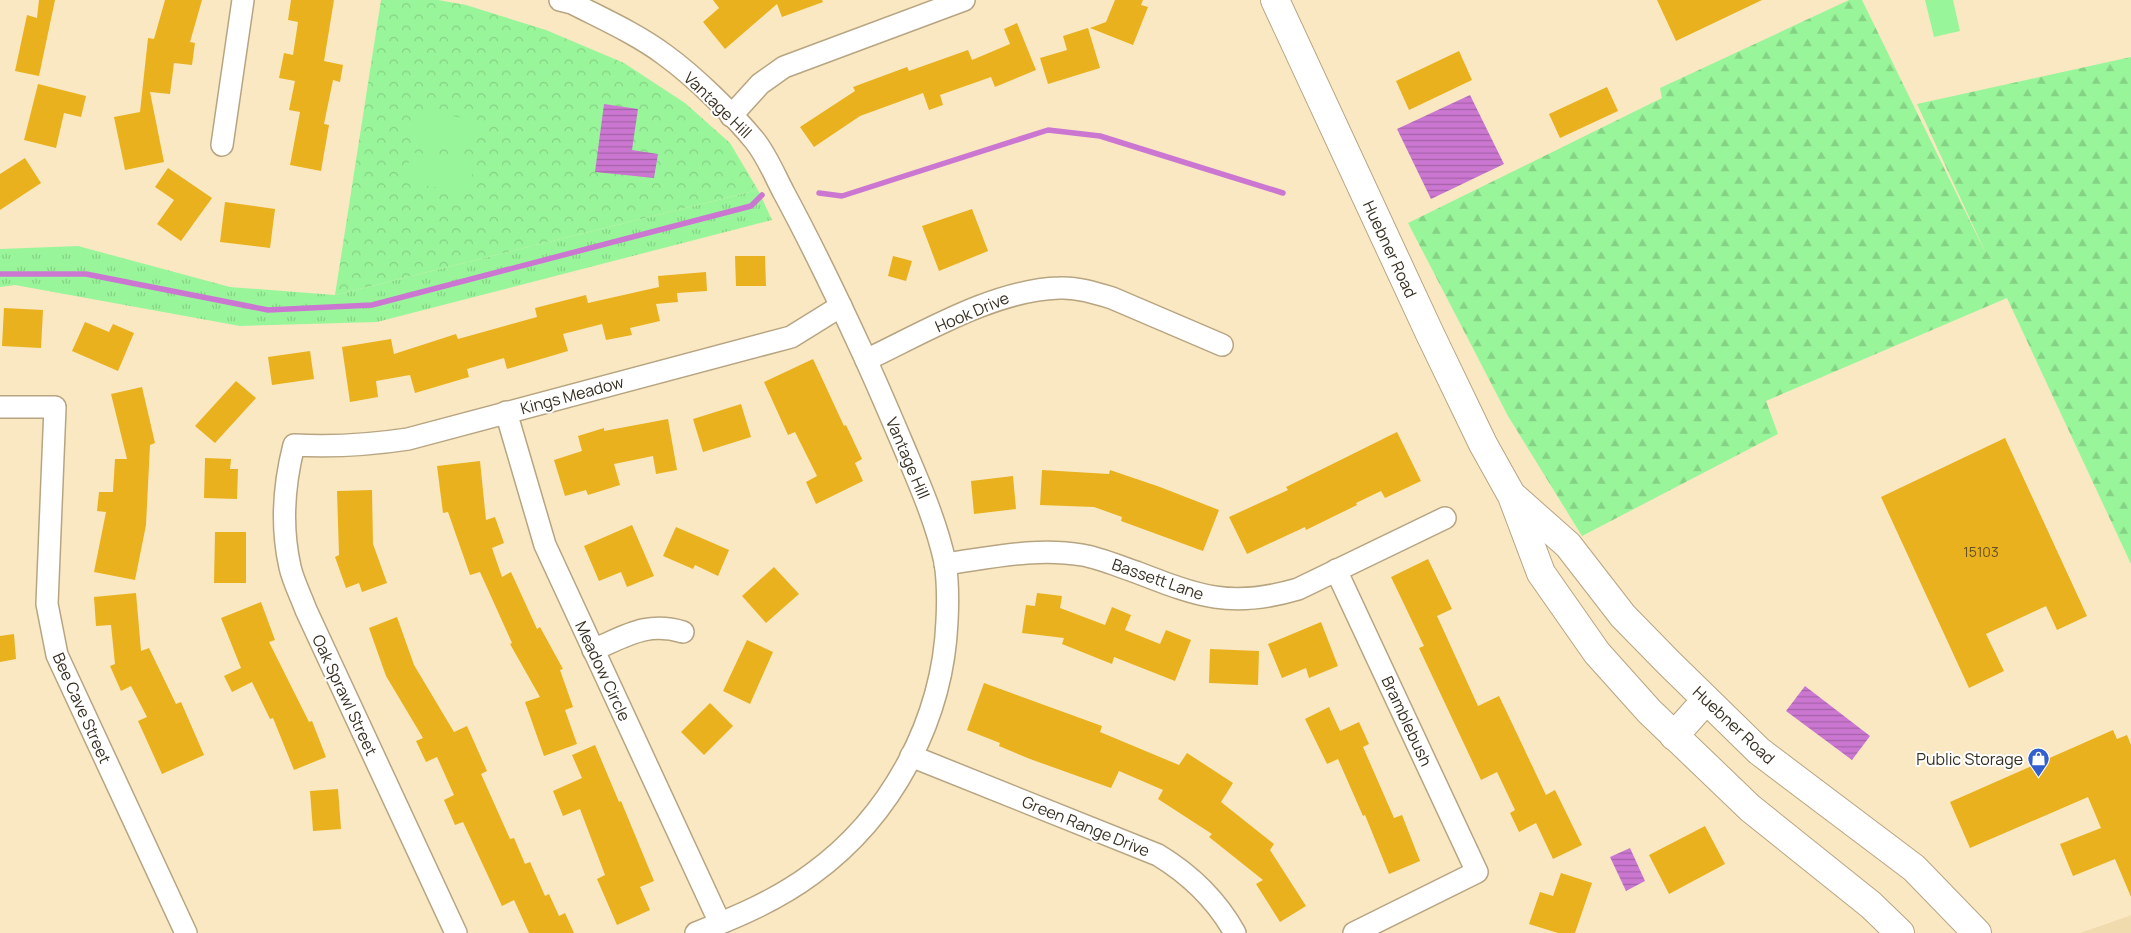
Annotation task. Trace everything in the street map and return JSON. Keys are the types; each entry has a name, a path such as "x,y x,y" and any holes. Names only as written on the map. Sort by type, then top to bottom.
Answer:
{"main road":[{"name":"Huebner Road","path":"1275,0 1430,334 1483,444 1512,496 1541,573 1597,653 1674,736 1750,808 1871,905 1900,933"},
{"name":"Huebner Road","path":"1512,496 1568,545 1623,616 1759,751 1914,868 1977,933"},
{"path":"1674,736 1706,700"}],"street":[{"path":"222,145 242,0"},
{"name":"Vantage Hill","path":"560,0 572,3 665,54 732,116 757,143 841,306 866,360 923,492 936,528 945,564 948,599 947,626 941,670 932,704 911,756 887,798 840,851 813,874 733,925 696,933"},
{"path":"732,116 760,84 784,67 964,0"},
{"name":"Hook Drive","path":"866,360 993,300 1028,291 1061,288 1095,293 1112,298 1222,345"},
{"name":"Kings Meadow","path":"294,445 360,446 408,439 791,337 841,306"},
{"name":"Bee Cave Street","path":"0,406 55,407 47,604 57,655 186,933"},
{"name":"Meadow Circle","path":"506,412 545,545 593,650 733,925"},
{"name":"Oak Sprawl Street","path":"294,445 285,492 286,544 290,568 306,610 456,933"},
{"name":"Bassett Lane","path":"945,564 1027,552 1073,554 1100,559 1207,597 1244,599 1280,594 1298,589 1445,518"},
{"name":"Bramblebush","path":"1336,570 1477,872 1354,933"},
{"path":"593,650 645,628 668,627 683,632"},
{"name":"Green Range Drive","path":"911,756 1158,855 1190,876 1204,890 1216,904 1235,933"}],"shaded area":[{"path":"1470,95 1504,164 1431,199 1397,129"},
{"path":"604,104 638,109 632,150 658,154 654,178 595,172"},
{"path":"1805,686 1870,736 1852,760 1786,711"},
{"path":"1630,848 1645,881 1626,891 1610,857"},
{"path":"2131,915 2131,933 2080,933 2129,916"}],"green space":[{"path":"381,0 438,0 466,5 546,30 624,63 685,103 730,143 758,190 335,295"},
{"path":"1849,0 1862,0 1988,258 1917,104 2131,57 2131,564 2007,298 1766,401 1778,434 1582,536 1508,416 1408,223 1662,98 1660,88"},
{"path":"1925,0 1953,0 1960,31 1934,37"},
{"path":"415,111 479,120 475,150 410,141"},
{"path":"410,152 474,161 470,192 406,183"},
{"path":"758,190 772,220 377,322 240,326 15,285 0,287 0,249 78,246 230,287 335,295"}],"building":[{"path":"39,0 55,0 39,76 15,71 27,15 37,18"},
{"path":"165,0 202,0 190,42 195,43 192,65 174,63 170,94 150,92 164,162 125,170 114,117 140,112 148,38 154,39"},
{"path":"291,0 334,0 324,61 343,65 340,82 333,80 324,124 329,125 321,171 290,165 300,112 289,110 295,81 279,78 284,53 293,55 298,22 288,20"},
{"path":"713,0 822,0 823,2 782,17 777,4 725,49 703,22 719,8"},
{"path":"1115,0 1143,0 1141,5 1148,7 1133,45 1090,28 1106,22"},
{"path":"1657,0 1762,0 1676,41"},
{"path":"1017,23 1036,70 995,87 991,77 940,95 943,105 929,110 923,93 860,116 814,147 800,127 855,91 853,87 907,67 909,71 968,50 972,60 1010,44 1004,29"},
{"path":"1088,28 1100,68 1048,84 1040,58 1067,50 1063,36"},
{"path":"1459,51 1472,80 1409,110 1396,81"},
{"path":"38,84 86,96 81,117 64,113 56,148 24,140"},
{"path":"1607,87 1618,111 1560,138 1549,114"},
{"path":"25,158 41,183 0,210 0,174"},
{"path":"168,168 212,198 181,241 157,224 174,200 155,187"},
{"path":"225,202 275,209 270,248 220,242"},
{"path":"972,209 988,251 939,271 922,226"},
{"path":"735,256 765,256 766,286 736,286"},
{"path":"893,256 912,261 906,281 888,276"},
{"path":"706,272 707,291 677,293 678,302 656,304 660,321 630,328 632,335 606,340 602,324 563,334 568,351 507,369 504,358 467,369 469,377 415,393 410,375 376,381 378,397 350,402 342,347 391,339 394,354 456,334 458,339 537,317 535,308 586,295 588,303 659,287 658,276"},
{"path":"4,308 43,310 41,348 2,346"},
{"path":"85,322 109,332 113,324 134,333 118,371 72,351"},
{"path":"310,351 314,379 272,385 268,357"},
{"path":"813,359 844,426 846,425 862,459 855,463 863,481 816,504 806,482 817,476 795,432 788,435 764,382"},
{"path":"236,381 256,398 215,443 195,426"},
{"path":"142,387 155,443 150,445 146,525 135,580 94,572 106,512 97,511 99,492 113,492 115,459 127,459 111,394"},
{"path":"741,404 751,437 703,452 693,419"},
{"path":"668,419 677,470 656,474 653,456 614,464 620,485 588,495 586,490 565,496 554,460 582,451 578,436 604,428 604,431"},
{"path":"1397,432 1421,481 1385,498 1381,491 1306,530 1305,527 1247,554 1229,517 1288,490 1286,487"},
{"path":"2005,438 2087,616 2057,630 2046,606 1986,634 2004,671 1969,688 1881,497"},
{"path":"205,458 231,459 230,469 238,469 237,499 204,498"},
{"path":"480,461 486,520 495,517 504,543 492,548 502,577 511,572 537,629 540,627 563,669 560,670 573,707 565,710 577,744 544,756 525,702 540,697 510,644 512,643 480,572 470,575 448,512 443,513 437,466"},
{"path":"1042,470 1109,474 1110,470 1219,510 1203,551 1121,521 1122,517 1094,507 1040,505"},
{"path":"1013,476 1016,509 974,514 971,481"},
{"path":"372,490 373,544 387,583 362,592 359,583 346,588 335,557 339,555 337,491"},
{"path":"632,525 654,576 627,587 621,572 599,581 584,546"},
{"path":"676,527 729,550 718,576 695,565 693,569 663,556"},
{"path":"215,532 246,532 246,583 214,583"},
{"path":"1428,559 1452,609 1437,616 1478,706 1499,696 1546,795 1555,790 1582,845 1553,859 1536,823 1519,832 1510,813 1515,810 1497,772 1481,780 1419,648 1424,646 1391,577"},
{"path":"774,567 799,594 766,623 742,596"},
{"path":"136,593 141,651 149,648 176,704 181,702 204,755 162,774 138,721 147,717 131,686 121,691 110,666 115,664 111,625 96,626 94,597"},
{"path":"1037,593 1062,596 1060,608 1105,625 1112,607 1131,615 1125,630 1160,644 1166,630 1191,640 1175,681 1114,657 1112,664 1062,644 1064,638 1022,633 1026,605 1035,606"},
{"path":"261,602 275,640 269,642 309,722 312,721 326,757 294,770 273,718 270,719 252,682 232,692 224,676 241,668 221,618"},
{"path":"397,617 414,665 454,732 467,726 487,771 481,774 510,839 514,838 525,864 530,862 545,896 549,894 559,916 565,913 574,933 529,933 514,900 502,906 463,822 455,825 444,800 454,795 437,757 426,762 416,741 423,738 386,676 369,628"},
{"path":"1321,622 1338,666 1309,678 1306,668 1282,678 1268,644"},
{"path":"14,634 16,659 0,662 0,636"},
{"path":"747,640 773,652 750,704 723,691"},
{"path":"1210,649 1259,651 1258,685 1209,683"},
{"path":"984,683 1102,726 1100,732 1179,765 1187,753 1233,783 1221,802 1274,844 1270,850 1306,906 1280,922 1256,884 1263,880 1209,837 1212,834 1158,799 1163,790 1119,771 1111,788 1030,759 999,746 1000,743 967,730"},
{"path":"710,703 733,726 704,755 681,732"},
{"path":"1329,707 1340,731 1359,722 1369,744 1363,747 1394,818 1402,815 1420,861 1389,874 1365,815 1363,816 1338,759 1327,764 1305,719"},
{"path":"2113,730 2117,739 2127,735 2131,745 2131,897 2115,859 2073,876 2060,844 2101,828 2088,797 1970,848 1950,802"},
{"path":"595,745 619,802 621,801 654,881 640,887 650,910 617,925 597,879 605,875 580,809 563,816 553,791 582,778 572,755"},
{"path":"338,789 341,829 313,831 310,791"},
{"path":"1705,826 1725,864 1669,894 1649,855"},
{"path":"1561,873 1592,883 1575,933 1558,933 1529,924 1540,892 1553,896"}],"waterway":[{"path":"819,193 842,196 1048,130 1100,136 1283,193"},
{"path":"0,274 86,274 268,310 372,305 751,206 762,195"}],"place":[{"name":"Public Storage","path":"2039,778"}]}
